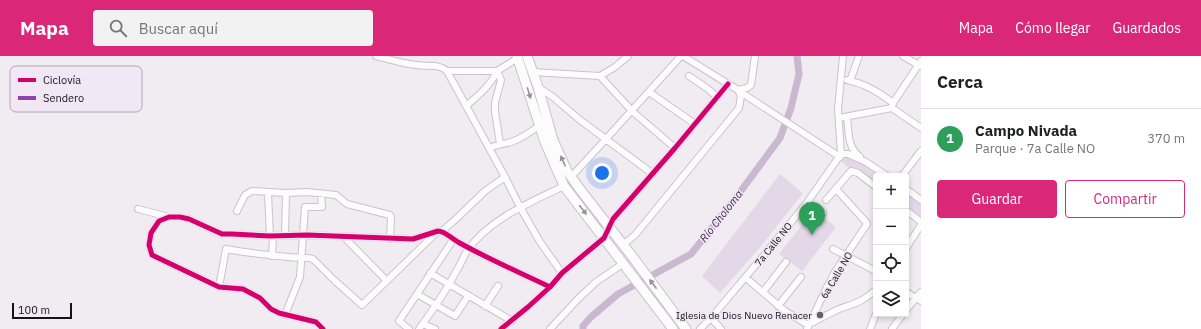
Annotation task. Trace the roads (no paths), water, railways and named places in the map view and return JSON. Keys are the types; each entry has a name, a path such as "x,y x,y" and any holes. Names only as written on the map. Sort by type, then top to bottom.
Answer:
{"highway":[{"path":"521,57 532,72 538,87 553,140 578,188 635,260 686,329"},
{"path":"521,57 544,142 564,186 663,315 672,329"}],"street":[{"path":"376,56 418,66 432,65 443,68 447,71 520,207 540,242 562,273"},
{"path":"532,72 600,76 615,67 628,56"},
{"path":"572,177 682,56 738,90 834,153 840,155 848,154 866,162"},
{"path":"738,90 747,88 751,85 755,56"},
{"path":"840,155 838,108 842,80 843,56"},
{"path":"850,81 859,56"},
{"path":"839,118 892,106 920,64 903,56"},
{"path":"447,71 497,71 521,57"},
{"path":"466,106 478,96 492,80 497,71"},
{"path":"497,71 501,80 495,104 500,144"},
{"path":"600,76 632,110 675,148"},
{"path":"688,76 708,89 717,97"},
{"path":"842,80 858,82 881,94 892,106 921,128"},
{"path":"501,329 512,321 562,273 604,238 612,219 653,174 728,84"},
{"path":"538,87 653,174"},
{"path":"623,245 635,235 738,108 742,96 738,90"},
{"path":"649,92 695,124"},
{"path":"847,117 850,146 854,152 866,162 882,173"},
{"path":"489,148 511,142 539,126"},
{"path":"904,173 921,152"},
{"name":"7a Calle NO","path":"700,329 746,278 806,204 840,155"},
{"path":"826,200 852,171 873,185"},
{"path":"219,287 226,249 272,256 310,258 313,259 362,305 386,280 425,244 456,219 485,191 505,177"},
{"path":"435,329 421,326 449,284 469,248 496,223 520,207 564,186"},
{"name":"6a Calle NO","path":"807,328 826,289 846,255 866,226 866,222 836,189"},
{"path":"237,211 245,195 252,191 268,193 307,192 336,196 347,204 390,215 390,239"},
{"path":"909,191 921,200"},
{"path":"268,193 272,236 272,256"},
{"path":"285,235 286,193"},
{"path":"285,315 300,277 305,208 322,207 321,194"},
{"path":"806,204 823,213"},
{"path":"138,209 170,217 189,219 222,234 413,239 440,231"},
{"path":"909,212 921,222"},
{"path":"170,217 159,221 151,233 149,245 152,254 219,287 243,289 260,298 270,309 285,315 316,322 323,329"},
{"path":"908,245 921,225"},
{"path":"440,231 453,240 550,286"},
{"path":"343,236 386,280"},
{"path":"409,329 399,321 453,240"},
{"path":"834,249 873,270"},
{"path":"763,292 786,262"},
{"path":"550,329 578,298 596,282 625,265"},
{"path":"430,274 512,321"},
{"path":"778,306 801,277"},
{"path":"746,278 778,306 807,328 840,309 868,298 873,292"},
{"path":"485,306 498,286"},
{"path":"909,308 918,300 921,292"},
{"path":"417,294 455,316 468,296"},
{"path":"909,294 918,300"},
{"path":"870,329 875,317"},
{"path":"892,329 901,317"},
{"path":"711,318 721,329"}],"waterway":[{"name":"Río Choloma","path":"583,329 583,326 591,317 618,294 691,254 735,199 780,138 791,108 799,74 797,56"}],"place":[{"name":"Campo Nivada","path":"812,235"},
{"name":"Iglesia de Dios Nuevo Renacer","path":"820,315"}]}
